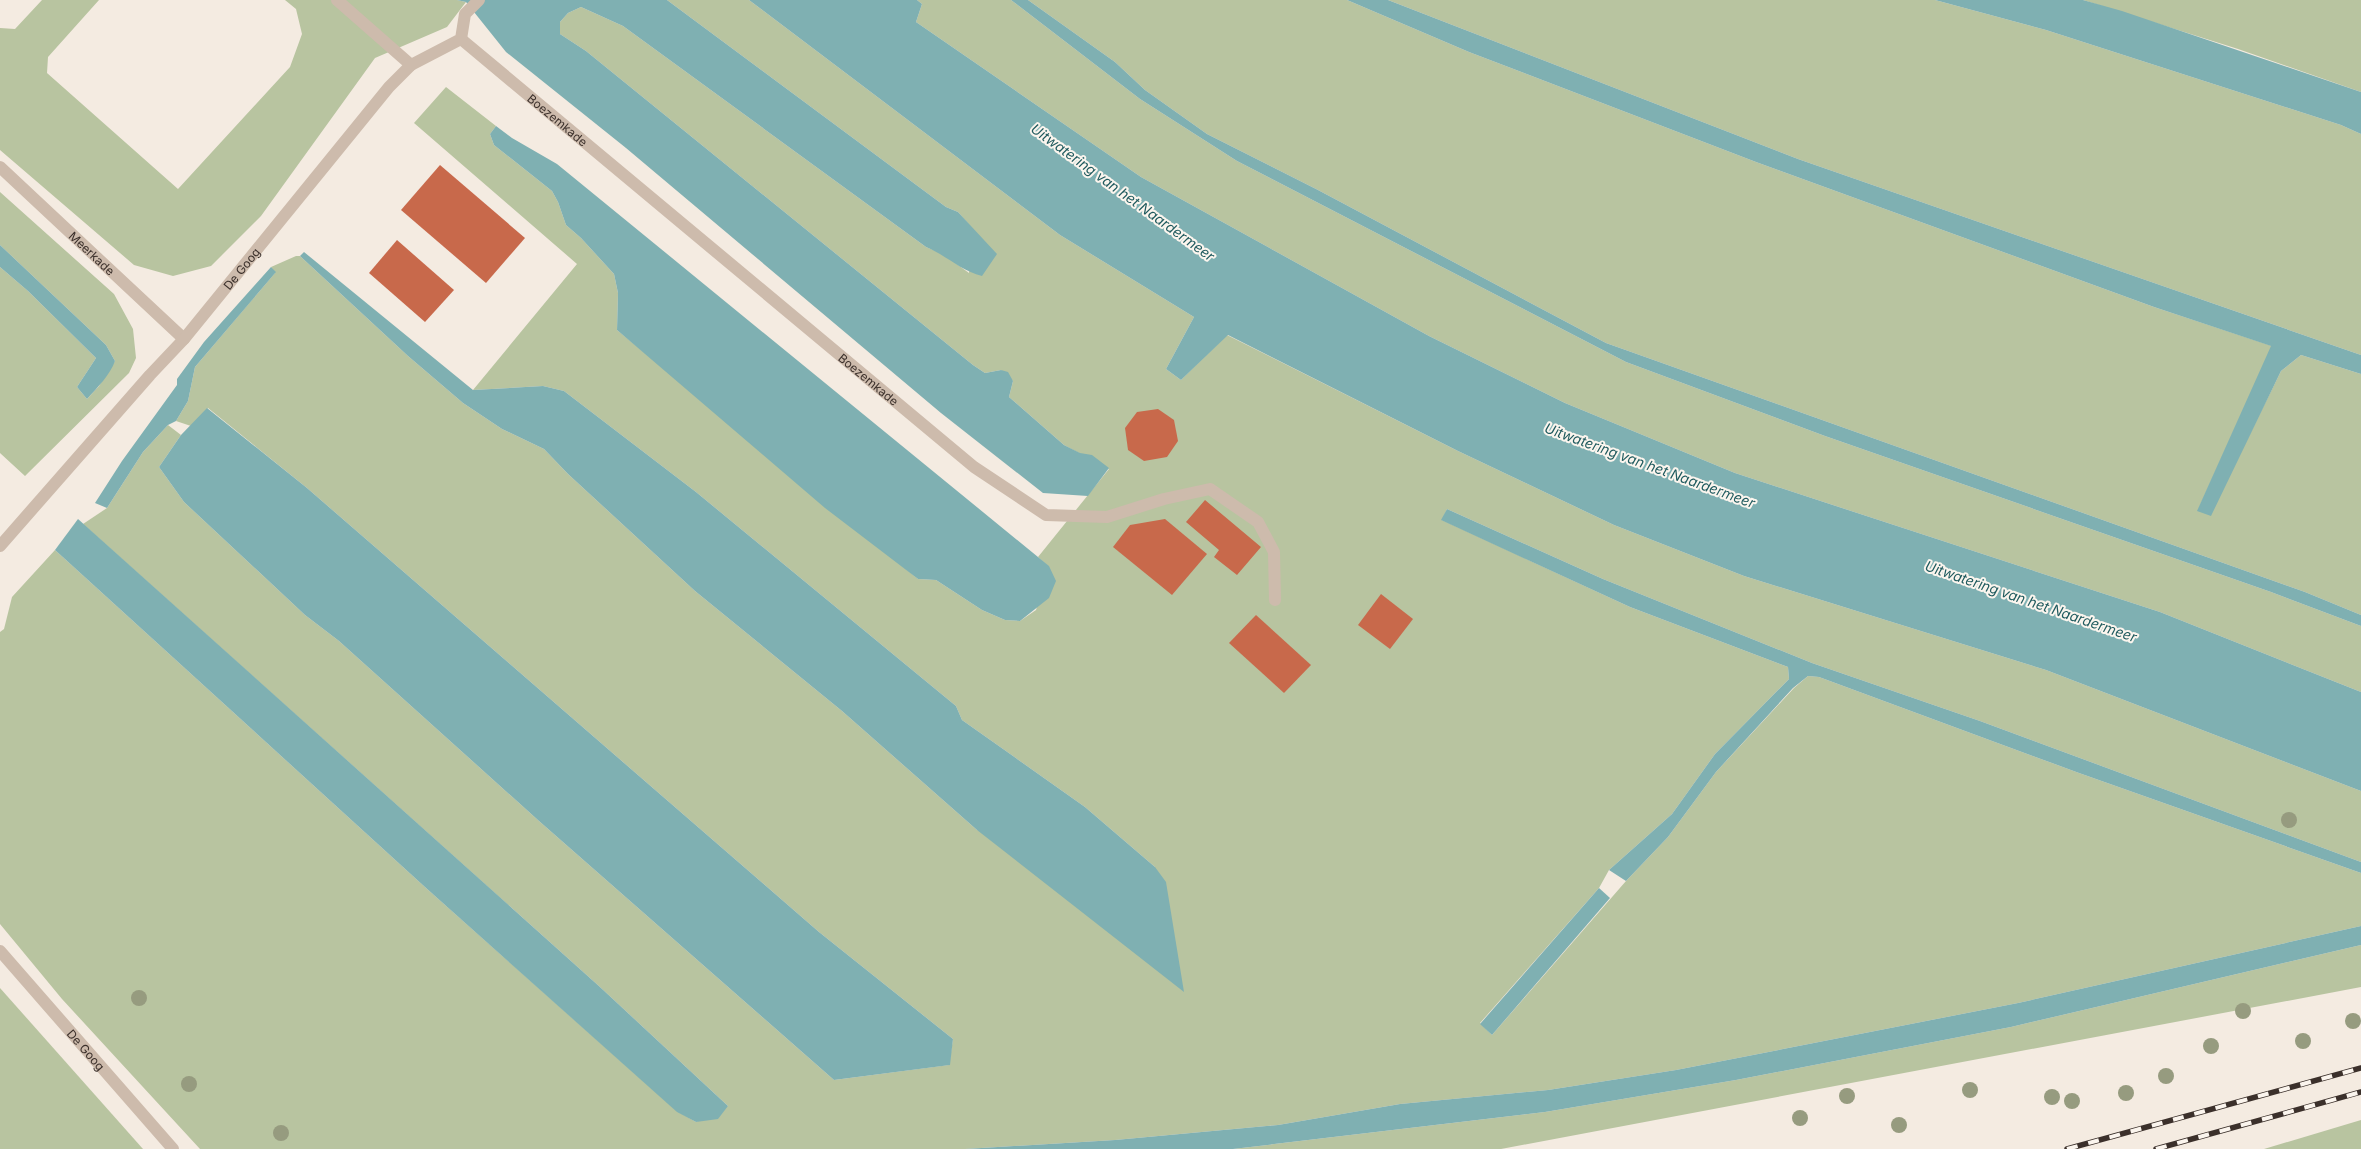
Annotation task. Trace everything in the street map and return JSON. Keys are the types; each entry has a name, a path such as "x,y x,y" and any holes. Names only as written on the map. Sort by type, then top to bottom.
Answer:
{"street":[{"path":"337,0 411,65"},
{"path":"461,39 465,14 479,0"},
{"name":"De Goog","path":"0,546 184,339 389,87 411,65 461,39"},
{"name":"Boezemkade","path":"461,39 974,467 1046,515 1107,517 1164,498 1210,488 1258,522 1274,552 1275,600"},
{"name":"Meerkade","path":"0,167 184,339"},
{"name":"De Goog","path":"0,951 174,1149"}],"green space":[{"path":"42,0 99,0 48,57 47,73 178,189 290,67 302,34 296,9 285,0 457,0 466,2 447,27 375,58 261,216 211,266 173,276 134,265 0,150 0,28 15,29"},
{"path":"667,0 749,0 1060,235 1194,317 1166,369 1181,380 1227,335 1458,451 1614,525 1744,576 2046,670 2361,791 2361,862 1980,721 1812,663 1603,579 1447,509 1442,520 1630,607 1788,667 1789,679 1715,754 1672,814 1609,870 1599,888 1480,1023 1492,1035 1626,881 1668,837 1716,772 1794,688 1808,676 1819,677 2079,773 2361,873 2361,926 2018,1003 1676,1070 1548,1090 1400,1104 1278,1125 1115,1140 965,1149 200,1149 62,999 0,924 0,632 4,629 12,597 55,550 426,888 677,1111 696,1122 728,1106 600,987 83,524 107,508 143,452 168,425 181,435 159,467 184,502 305,615 339,641 539,821 834,1080 949,1065 953,1039 819,932 307,488 208,408 191,426 176,421 188,401 195,367 275,273 271,267 296,256 300,256 408,356 463,403 502,429 544,449 568,474 695,591 842,711 977,830 1155,867 1085,807 962,720 956,706 696,492 564,391 543,386 473,390 577,264 414,123 446,87 496,126 490,134 494,145 552,191 566,225 581,238 614,274 618,293 617,330 918,579 936,580 982,610 1005,620 1020,621 1036,610 1049,567 1038,557 1109,469 1064,445 1009,397 1013,381 1001,370 985,373 973,365 586,51 560,34 560,22 568,13 581,7 623,26 926,247 943,254 969,273 972,228 958,212 946,207"},
{"path":"917,0 1011,0 1140,99 1237,161 1626,362 1825,436 2271,592 2361,626 2361,692 2160,612 1735,473 1565,403 1429,336 1141,177 916,22 922,4"},
{"path":"1028,0 1347,0 1469,52 1756,162 2154,307 2272,346 2198,510 2210,515 2281,371 2301,355 2361,374 2361,615 2305,592 1606,343 1318,190 1207,134 1145,90 1115,62"},
{"path":"1388,0 1935,0 2046,30 2341,125 2361,134 2361,355 1798,159"},
{"path":"2083,0 2361,0 2361,92 2238,49"},
{"path":"0,192 114,294 133,329 136,358 129,373 25,476 0,453 0,267 28,291 96,358 77,387 87,399 99,386 115,361 106,345 0,245"},
{"path":"2361,945 2361,987 1501,1149 1233,1149 1545,1112 1736,1080 2011,1027"},
{"path":"0,988 143,1149 0,1149"},
{"path":"2361,1120 2361,1149 2264,1149"}],"water":[{"path":"457,0 667,0 946,207 958,212 997,254 982,276 974,274 926,247 623,26 581,7 568,13 560,22 560,34 586,51 973,365 985,373 1001,370 1008,372 1013,381 1009,397 1064,445 1080,453 1092,455 1109,468 1088,496 1043,493 941,413 626,148 506,52 466,2"},
{"name":"Uitwatering van het Naardermeer","path":"749,0 917,0 922,4 916,22 1141,177 1429,336 1565,403 1735,473 2160,612 2361,692 2361,791 2046,670 1744,576 1614,525 1458,451 1228,335 1181,380 1166,369 1194,317 1060,235"},
{"path":"1011,0 1028,0 1115,62 1145,90 1207,134 1318,190 1606,343 2305,592 2361,615 2361,626 2271,592 1825,436 1626,362 1237,161 1140,99"},
{"path":"1347,0 1388,0 1798,159 2361,355 2361,374 2301,355 2281,371 2211,516 2197,511 2271,346 2154,307 1756,162 1469,52"},
{"path":"1935,0 2083,0 2122,11 2361,92 2361,134 2341,125 2046,30"},
{"path":"496,126 512,138 557,164 1049,566 1056,581 1049,598 1020,621 1005,620 982,610 936,580 918,579 825,508 617,330 618,293 614,274 581,238 566,225 552,191 494,145 490,134"},
{"path":"0,245 106,345 115,361 107,376 87,399 77,387 96,358 28,291 0,267"},
{"path":"304,252 473,390 543,386 564,391 696,492 956,706 962,720 1085,807 1155,867 1166,882 1184,992 977,830 842,711 695,591 568,474 544,449 502,429 463,403 408,356 300,256"},
{"path":"271,267 276,272 195,367 188,401 176,421 168,425 143,452 107,508 95,503 122,461 177,385 177,379 204,342"},
{"path":"207,408 307,488 819,932 953,1039 950,1065 834,1080 539,821 339,641 305,615 184,502 159,467 181,435"},
{"path":"1447,509 1603,579 1812,663 1980,721 2361,862 2361,873 2079,773 1819,677 1808,676 1793,688 1716,772 1668,837 1626,881 1609,870 1672,814 1715,754 1789,679 1788,667 1630,607 1441,520"},
{"path":"78,519 600,987 728,1106 718,1119 696,1122 677,1112 426,888 55,550"},
{"path":"1599,888 1610,898 1492,1035 1480,1024"},
{"path":"2361,926 2361,945 2011,1027 1736,1080 1545,1112 1233,1149 965,1149 1115,1140 1278,1125 1400,1104 1548,1090 1676,1070 2018,1003"}],"building":[{"path":"440,165 525,238 486,283 401,210"},
{"path":"397,240 454,290 425,322 369,273"},
{"path":"1158,409 1174,420 1178,441 1167,457 1144,461 1128,450 1125,428 1137,412"},
{"path":"1205,500 1261,547 1237,575 1214,557 1219,550 1186,522"},
{"path":"1165,519 1207,554 1172,595 1113,547 1130,525"},
{"path":"1381,594 1413,619 1390,649 1358,625"},
{"path":"1256,615 1311,665 1284,693 1229,643"}],"railway":[{"path":"2067,1149 2361,1068"},
{"path":"2156,1149 2361,1092"}]}
